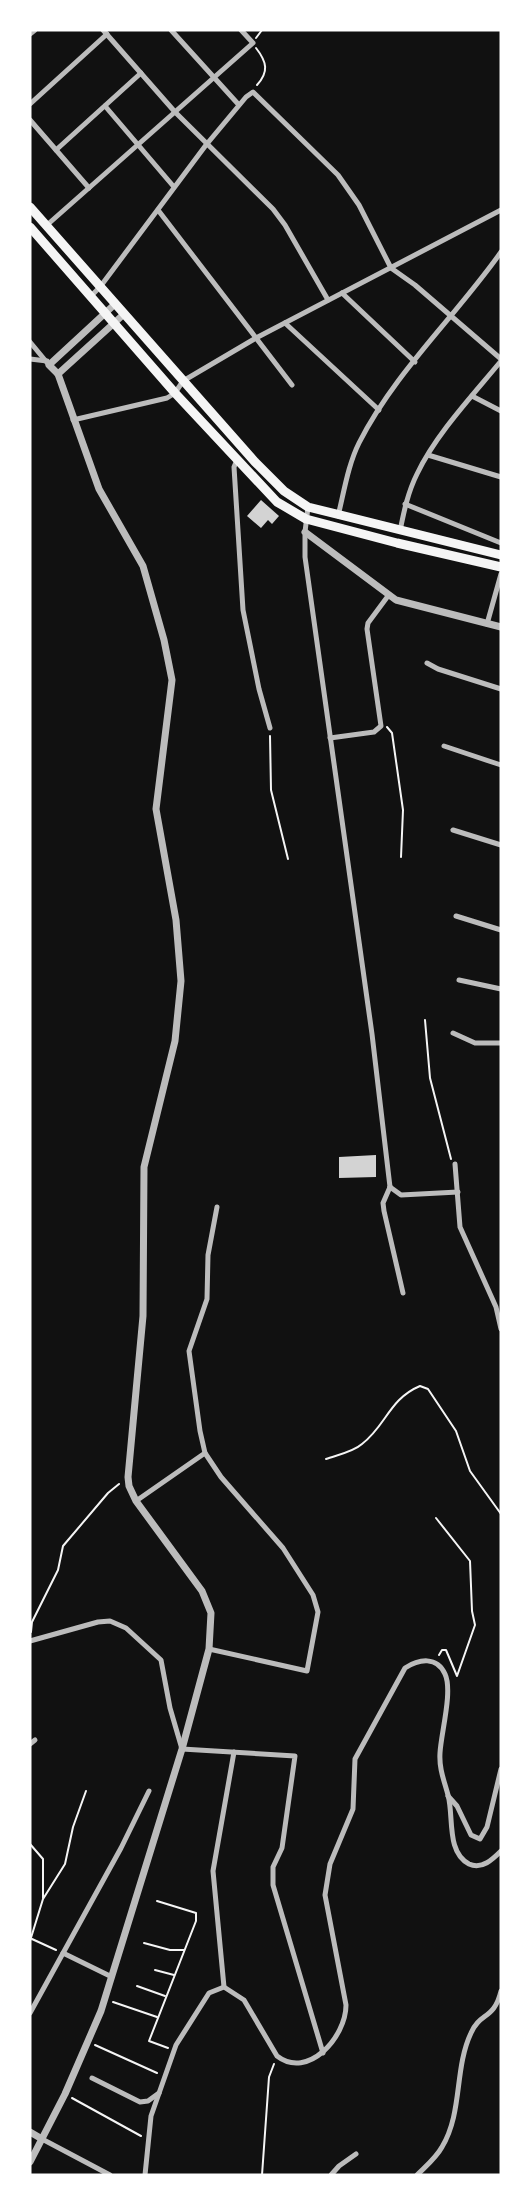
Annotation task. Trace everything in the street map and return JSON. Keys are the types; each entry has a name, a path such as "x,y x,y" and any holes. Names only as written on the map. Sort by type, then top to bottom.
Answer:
{"main road":[{"path":"30,207 124,314 237,460 277,502 306,519 501,567"},
{"path":"30,227 114,322 284,491 308,507 338,516 501,555"}],"street":[{"path":"171,30 239,105"},
{"path":"47,225 253,43 241,30"},
{"path":"30,104 105,32 206,145 273,209 328,300"},
{"path":"56,150 141,73"},
{"path":"91,296 206,145 253,92 344,181 391,268 415,285 501,360 428,455 405,504 400,531"},
{"path":"105,106 174,187"},
{"path":"30,120 89,188"},
{"path":"158,210 292,385"},
{"path":"73,420 167,398 179,387 256,338 501,210"},
{"path":"338,516 355,453 379,410 501,252"},
{"path":"342,293 415,362"},
{"path":"48,363 115,304"},
{"path":"58,374 124,314"},
{"path":"285,323 379,410"},
{"path":"30,342 58,374 106,503 135,548 143,566 164,640 172,680 156,809 181,959 180,1001 175,1041 144,1167 143,1316 128,1477 136,1501 202,1591 211,1613 209,1649 112,1978 65,2094 30,2162"},
{"path":"30,359 48,363"},
{"path":"472,396 501,411"},
{"path":"428,455 501,477"},
{"path":"237,460 234,470 243,610 259,690 270,727"},
{"path":"405,504 501,543"},
{"path":"308,507 305,556 372,1034 390,1187 383,1203 403,1293"},
{"path":"305,532 388,596 410,605 501,627"},
{"path":"487,624 501,574"},
{"path":"330,738 379,729 381,721 367,629 368,623 388,596"},
{"path":"427,663 501,689"},
{"path":"444,746 501,765"},
{"path":"453,830 501,845"},
{"path":"456,916 501,930"},
{"path":"459,980 501,989"},
{"path":"453,1033 475,1043 501,1043"},
{"path":"455,1164 460,1227 496,1307 501,1329"},
{"path":"390,1187 401,1195 458,1192"},
{"path":"209,1649 307,1671 318,1612 313,1595 283,1548 221,1478 205,1453 189,1351 207,1298 208,1255 217,1207"},
{"path":"136,1501 205,1453"},
{"path":"30,1641 98,1622 110,1621 126,1628 161,1661 181,1749"},
{"path":"224,1987 244,2000 277,2056 284,2062 304,2063 323,2053 346,2013 324,1895 330,1864 353,1809 355,1759 405,1668 422,1660 435,1662 441,1667 448,1682 440,1766 449,1796 453,1842 465,1862 480,1866 495,1858 501,1851"},
{"path":"181,1749 295,1756 282,1848 272,1875 323,2053"},
{"path":"224,1987 213,1871 234,1752"},
{"path":"449,1796 473,1838 480,1839 487,1828 501,1769"},
{"path":"30,2013 121,1848 149,1791"},
{"path":"63,1953 112,1978"},
{"path":"145,2175 151,2116 176,2045 209,1993 224,1987"},
{"path":"417,2175 435,2158 447,2139 455,2114 464,2049 477,2023 494,2011 501,1991"},
{"path":"92,2078 140,2102 148,2101 159,2093"},
{"path":"30,2132 110,2175"},
{"path":"331,2175 338,2166 356,2154"}],"path":[{"path":"253,43 260,53 266,75 253,92"},
{"path":"381,721 392,733 401,797 401,857"},
{"path":"270,727 271,790 288,859"},
{"path":"425,1020 430,1078 449,1157 455,1164"},
{"path":"326,1459 360,1447 398,1398 420,1386 428,1389 456,1431 470,1471 501,1514"},
{"path":"30,1641 32,1622 58,1570 63,1545 108,1493 128,1477"},
{"path":"435,1662 442,1650 446,1650 457,1675 475,1625 470,1560 436,1518"},
{"path":"63,1953 31,1940 43,1899 65,1864 73,1827 86,1791"},
{"path":"30,1844 43,1859 43,1899"},
{"path":"157,1901 196,1913 196,1921 149,2041 169,2049"},
{"path":"144,1942 170,1950 185,1950"},
{"path":"155,1970 175,1975"},
{"path":"137,1986 166,1997"},
{"path":"105,1999 158,2017"},
{"path":"88,2042 159,2074 155,2082"},
{"path":"262,2175 269,2077 277,2056"},
{"path":"65,2094 149,2140"}],"building":[{"path":"261,500 279,516 272,524 268,520 261,528 247,516"},
{"path":"376,1155 376,1177 339,1178 339,1157"}]}
